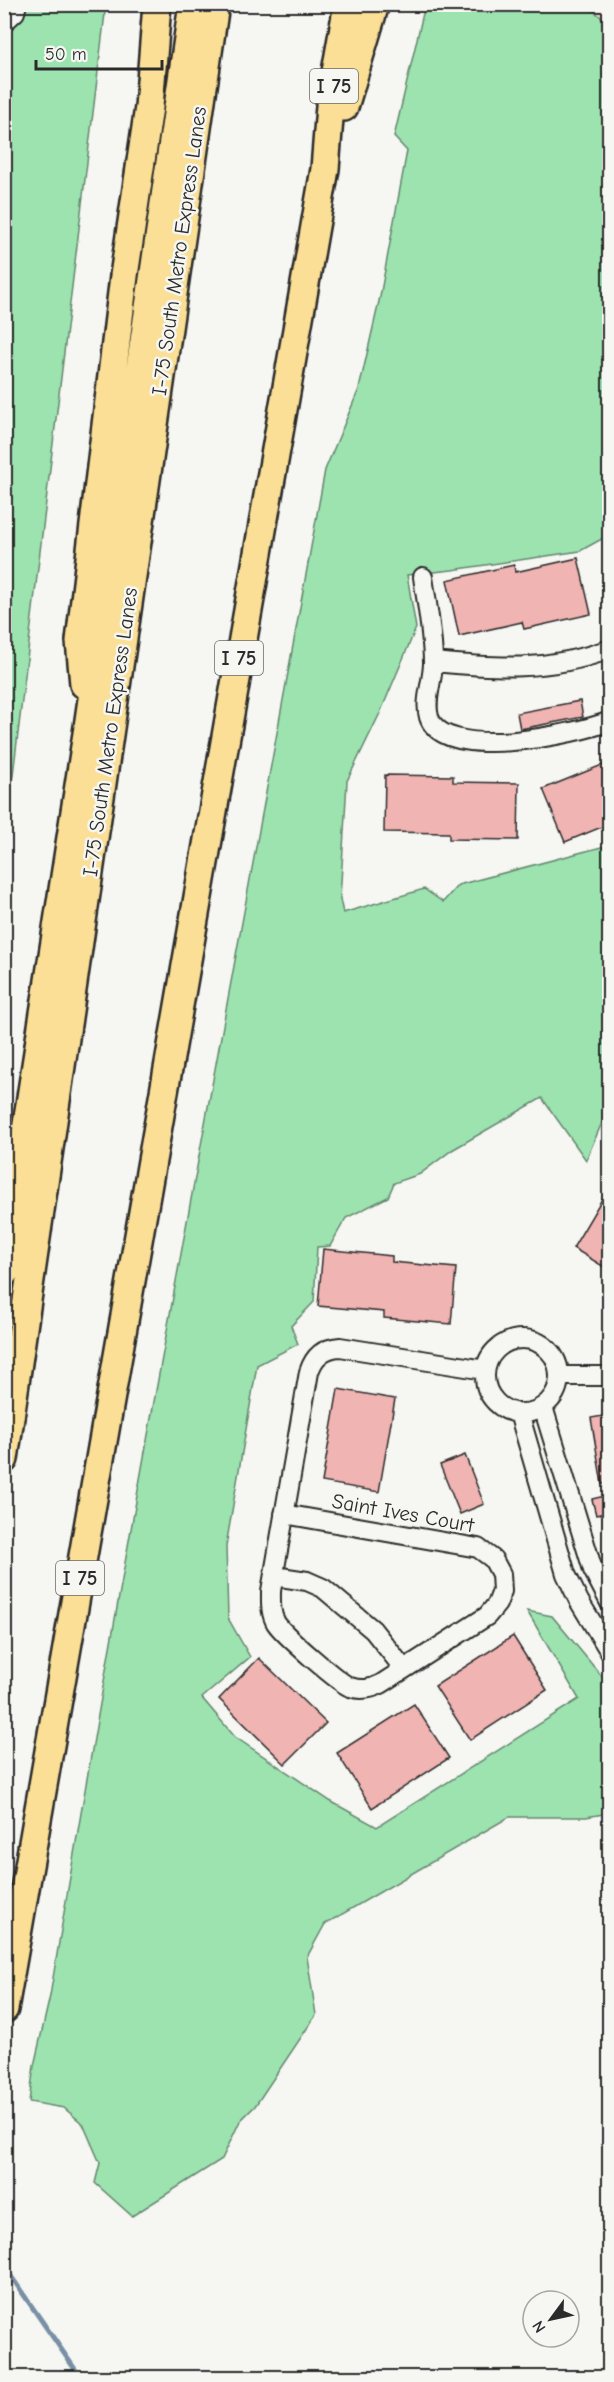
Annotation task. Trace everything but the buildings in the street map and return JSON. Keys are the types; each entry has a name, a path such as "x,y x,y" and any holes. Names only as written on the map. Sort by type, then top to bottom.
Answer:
{"highway":[{"path":"88,727 80,641 105,428 148,107 157,4"},
{"path":"4,1273 88,727 193,4"},
{"name":"I-75 South Metro Express Lanes","path":"4,1460 215,4"},
{"name":"I 75","path":"4,2009 325,169 330,106 348,4"},
{"path":"325,169 375,4"}],"street":[{"path":"4,22 15,12 17,4"},
{"path":"423,577 433,662 428,710 433,725 448,736 488,741 522,741 571,734 609,721"},
{"path":"433,662 517,668 564,662 609,649"},
{"path":"525,1338 538,1341 549,1349 558,1362 560,1376 556,1393 543,1407 531,1412 519,1413 504,1409 493,1400 486,1386 485,1370 490,1356 498,1347 511,1340 525,1338"},
{"name":"Saint Ives Court","path":"284,1514 469,1546 487,1553 493,1559 502,1581 500,1598 492,1610 381,1684 369,1689 354,1688 343,1684 277,1624 271,1606 284,1514 309,1372 313,1361 322,1352 340,1347 485,1370"},
{"path":"560,1376 609,1376"},
{"path":"543,1407 592,1570 609,1603"},
{"path":"519,1413 566,1574 609,1652"},
{"path":"548,1516 574,1511"},
{"path":"274,1576 307,1581 323,1588 373,1630 404,1669"}],"shaded area":[{"path":"586,5 609,5 609,24"}],"green space":[{"path":"5,5 106,5 5,841"},
{"path":"425,5 586,5 610,24 609,535 580,551 407,575 416,628 381,711 347,781 340,899 343,913 424,889 443,902 458,885 609,845 609,1106 586,1160 542,1098 452,1150 420,1174 394,1183 388,1197 346,1218 330,1246 317,1247 314,1302 291,1326 298,1344 257,1365 226,1546 228,1618 250,1657 202,1698 235,1737 330,1801 377,1827 579,1699 527,1611 552,1616 609,1685 609,1813 586,1817 509,1817 325,1924 307,1957 316,2015 255,2106 240,2121 222,2159 132,2216 95,2183 100,2163 83,2124 64,2108 29,2102 34,2066 50,1996 150,1423 325,470 359,389 380,297 407,151 394,137"}],"waterway":[{"path":"6,2269 81,2378"}]}
